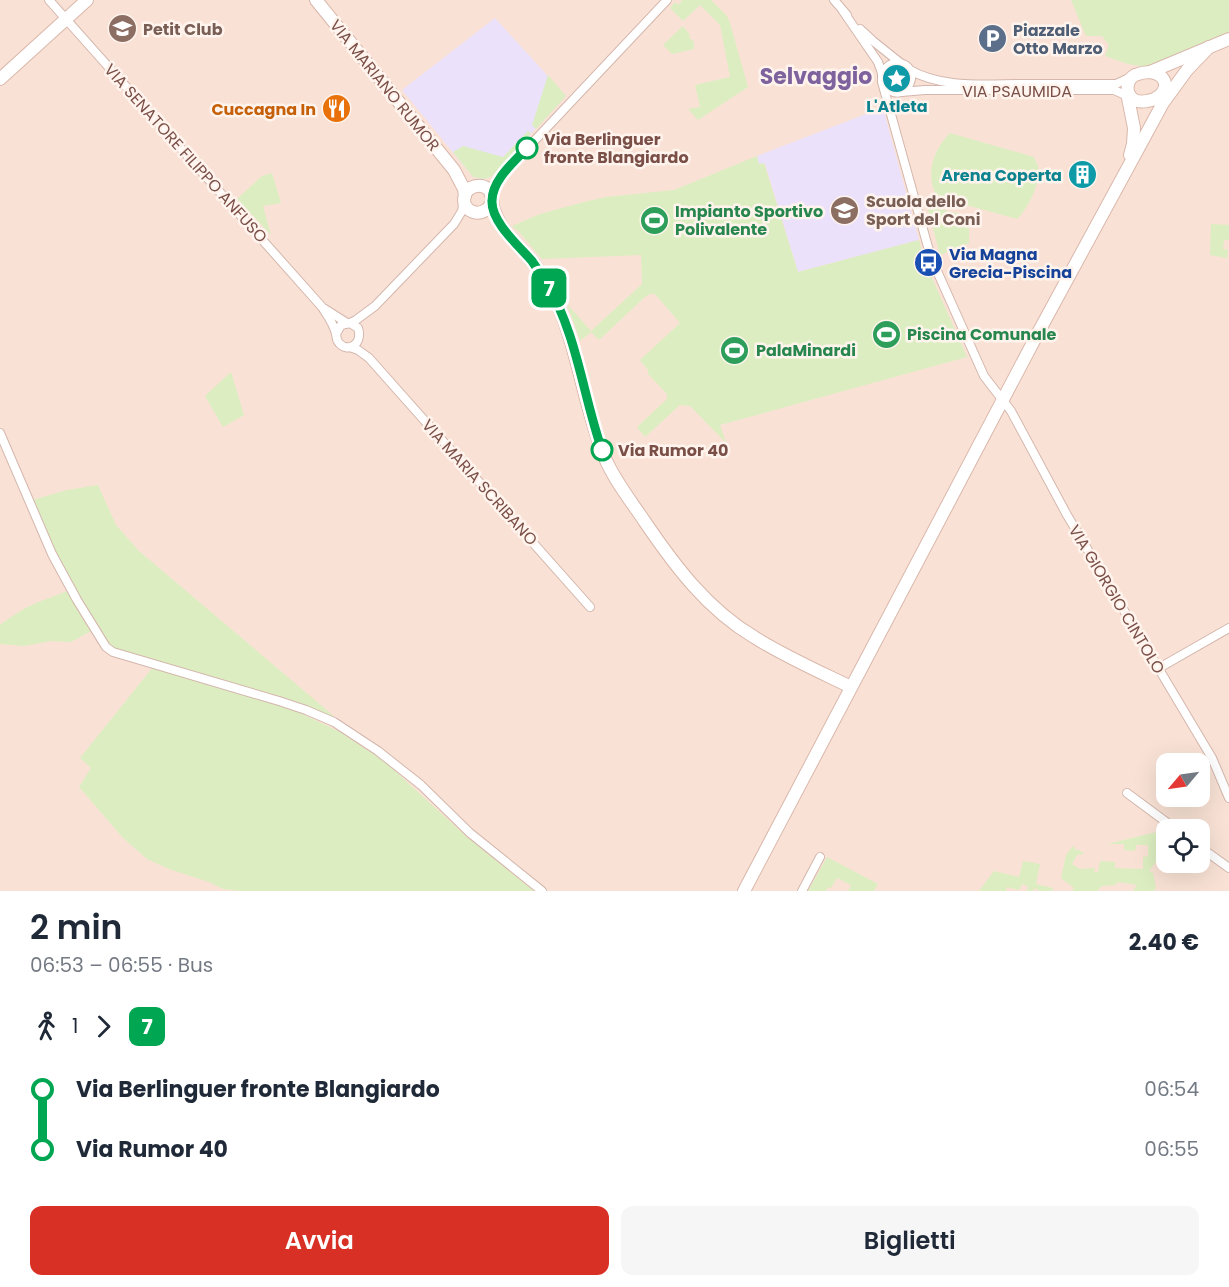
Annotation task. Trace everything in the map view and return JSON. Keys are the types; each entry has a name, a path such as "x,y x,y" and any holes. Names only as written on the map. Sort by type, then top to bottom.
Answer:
{"main road":[{"path":"0,79 87,0"},
{"name":"VIA MARIANO RUMOR","path":"316,0 454,170"},
{"path":"1126,170 1133,144 1134,128 1129,94 1130,80 1133,76 1150,72 1229,39"},
{"path":"744,891 1164,95 1209,47"},
{"path":"1150,72 1161,77 1164,84 1164,95"},
{"path":"1129,94 1139,102 1164,95"},
{"path":"454,170 469,181 488,190 495,214 503,228"},
{"path":"454,170 464,189 468,208 491,218 503,228 533,263 547,284 569,334 599,440 610,469 678,570 714,607 752,636 851,687"},
{"path":"465,198 466,192 472,187 481,186"},
{"path":"478,213 486,211 492,201"}],"street":[{"name":"VIA SENATORE FILIPPO ANFUSO","path":"50,0 322,307"},
{"path":"492,201 496,186 504,173 667,0"},
{"path":"834,0 878,62 884,86 892,92 901,92 908,88 911,81 906,67 895,63 891,64 882,74"},
{"name":"VIA PSAUMIDA","path":"843,11 873,41 920,76 975,84 1116,84 1133,76"},
{"name":"VIA GIORGIO CINTOLO","path":"884,86 933,262 984,376 1011,411 1067,515 1212,758 1229,798"},
{"name":"VIA PSAUMIDA","path":"901,92 1114,90 1129,94"},
{"path":"481,186 504,173"},
{"path":"336,334 338,328 356,320 375,306 454,224 462,211 465,198"},
{"path":"454,224 468,215 478,213"},
{"path":"350,347 356,344 362,327 375,306"},
{"path":"322,307 337,318 358,328 362,346 369,358"},
{"path":"322,307 333,326 339,343 358,350 369,358"},
{"name":"VIA MARIA SCRIBANO","path":"369,358 590,607"},
{"path":"0,436 52,554 106,647 113,652 279,700 334,722 378,750 421,785 470,833 542,891"},
{"path":"1159,668 1229,628"},
{"path":"1127,793 1162,819"},
{"path":"1210,854 1229,868"},
{"path":"802,891 820,857"}],"shaded area":[{"path":"0,0 1229,0 1229,891 0,891"},
{"path":"495,18 566,96 492,176 485,179 473,177 402,90"},
{"name":"Scuola dello Sport del Coni","path":"879,109 884,112 919,240 798,272 765,164 759,165 757,156"}],"green space":[{"path":"681,0 711,0 727,16 748,87 698,120 688,109 700,107 695,85 730,77 720,25 700,5 683,21 670,8 675,2 678,5"},
{"path":"1071,0 1229,0 1229,34 1154,66 1128,64 1105,56 1109,45 1102,36 1086,36"},
{"path":"683,26 694,42 694,49 672,54 663,45"},
{"path":"548,75 566,96 536,129 532,125"},
{"path":"528,131 531,133 492,176 485,179 473,177 453,152 463,146 503,157"},
{"path":"950,133 1034,157 1038,166 1036,187 1030,202 1017,219 937,197 932,185 931,169 938,149"},
{"path":"757,156 759,164 764,163 798,272 919,240 925,262 967,357 720,425 726,443 690,406 680,405 645,437 637,427 667,399 667,394 648,374 648,370 640,360 680,323 655,294 650,294 599,340 591,332 580,340 567,304 591,331 642,284 641,255 542,259 512,226 540,214 606,197 674,190"},
{"path":"272,173 281,203 263,206 271,235 237,199 262,176"},
{"path":"927,206 969,216 969,243 940,255"},
{"path":"1211,224 1229,225 1229,240 1224,240 1223,249 1228,250 1227,258 1210,255"},
{"path":"231,372 244,415 223,427 205,396"},
{"path":"98,485 116,525 139,551 335,717 279,696 117,650 107,643 82,604 32,500 67,490"},
{"path":"67,591 91,631 71,642 51,641 24,646 0,644 0,625 30,606"},
{"path":"153,667 294,710 340,732 384,761 466,836 534,891 240,891 223,889 147,859 123,838 79,787 91,768 80,758"},
{"path":"1156,832 1156,862 1149,871 1153,873 1156,888 1154,891 1133,891 1137,885 1118,882 1115,885 1102,886 1097,891 1072,891 1074,888 1061,878 1066,855 1073,846 1084,854 1077,855 1072,864 1080,869 1095,868 1094,872 1098,872 1100,861 1115,862 1115,868 1143,869 1143,857 1148,856 1148,845 1136,845 1135,851 1124,850 1124,844 1107,844"},
{"path":"827,857 878,884 874,891 848,891 851,885 837,878 831,888 828,887 826,891 808,891"},
{"path":"1023,861 1040,864 1036,884 1053,888 1052,891 1040,891 1034,888 1033,891 1027,891 1028,886 1022,884 1019,890 1007,887 1006,891 979,891 994,871 1019,877"}],"bus line":[{"name":"7","path":"527,148 504,173 496,186 492,199 493,207 503,228 533,263 555,299 569,334 602,450"}],"place":[{"name":"Petit Club","path":"122,29"},
{"name":"Piazzale Otto Marzo","path":"992,39"},
{"name":"L'Atleta","path":"897,78"},
{"name":"Cuccagna In","path":"337,109"},
{"name":"Via Berlinguer fronte Blangiardo","path":"527,148"},
{"name":"Arena Coperta","path":"1083,175"},
{"name":"Scuola dello Sport del Coni","path":"845,210"},
{"name":"Impianto Sportivo Polivalente","path":"654,220"},
{"name":"Via Magna Grecia-Piscina","path":"928,263"},
{"name":"Piscina Comunale","path":"886,334"},
{"name":"PalaMinardi","path":"735,350"},
{"name":"Via Rumor 40","path":"602,450"}],"district":[{"name":"Selvaggio","path":"816,76"}]}
